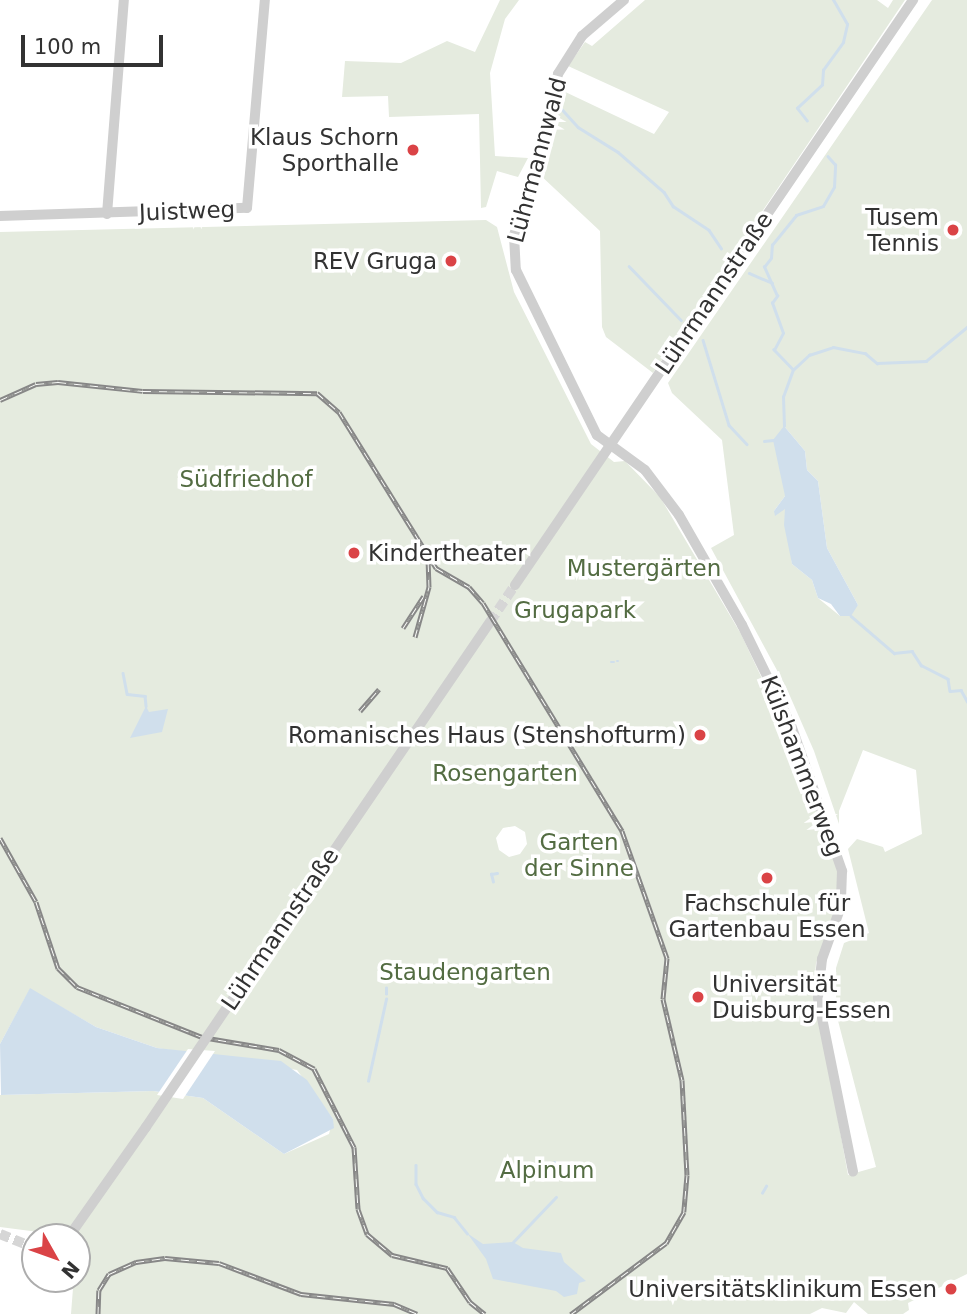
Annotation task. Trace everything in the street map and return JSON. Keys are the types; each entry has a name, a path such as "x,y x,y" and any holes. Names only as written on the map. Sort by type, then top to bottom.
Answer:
{"street":[{"path":"107,214 124,0"},
{"name":"Juistweg","path":"0,216 241,211 250,205 265,0"},
{"name":"Lührmannwald","path":"612,445 597,435 522,286 513,254 518,216 541,150 558,74 582,36 624,0"},
{"name":"Lührmannstraße","path":"515,585 913,0"},
{"name":"Külshammerweg","path":"612,445 652,478 706,561 785,713 828,826 843,892 822,959 819,1010 853,1172"},
{"name":"Lührmannstraße","path":"79,1223 490,622"}],"green space":[{"path":"500,0 519,0 505,19 490,73 495,156 528,158 518,177 497,171 486,207 481,208 479,114 389,117 388,96 342,97 345,61 401,63 447,41 475,52"},
{"path":"645,0 877,0 888,8 893,0 905,0 653,373 606,337 602,327 600,231 539,174 559,89 654,134 669,112 568,66 585,42 592,46"},
{"name":"Grugapark","path":"932,0 967,0 967,1274 908,1303 909,1310 903,1314 868,1314 854,1302 846,1313 822,1308 810,1314 71,1314 73,1293 91,1293 91,1223 21,1223 21,1230 0,1227 0,1095 153,1091 203,1098 284,1154 329,1134 333,1119 297,1070 157,1048 96,1027 30,989 0,1044 0,232 486,220 497,227 514,292 591,444 614,462 625,461 660,497 741,634 790,738 837,869 837,908 816,963 814,987 848,1175 876,1167 836,1013 836,968 844,943 869,933 848,849 857,839 883,847 885,852 922,834 916,770 863,750 839,811 839,824 814,751 786,687 711,548 734,535 722,440 672,393 668,383","holes":["784,426 805,451 807,470 818,481 827,548 858,605 840,616 818,598 812,580 792,564 786,508 774,511 785,496","515,826 525,832 527,844 520,854 509,857 499,850 496,838 503,828"]}],"water":[{"path":"784,426 805,451 807,470 818,481 827,548 858,605 851,616 840,616 831,604 818,598 812,580 792,564 784,525 785,509 775,516 774,511 785,496 773,440"},
{"path":"146,706 149,712 168,709 162,732 130,738"},
{"path":"30,988 96,1027 157,1048 281,1061 307,1080 333,1119 334,1128 284,1154 203,1098 153,1091 1,1095 0,1044"},
{"path":"467,1233 483,1244 513,1242 523,1248 561,1253 564,1262 586,1281 579,1283 577,1294 564,1297 556,1291 493,1279 486,1259"}],"pier":[{"path":"188,1049 215,1051 183,1099 157,1095"}],"waterway":[{"path":"807,121 797,108 822,85 823,70 843,42 847,24 833,0"},
{"path":"560,107 578,127 618,152 664,192 673,206 709,230 721,248"},
{"path":"784,426 783,397 793,370 774,350 783,333 772,303 777,296 764,267 771,258 772,245 796,215 823,206 834,187 835,165 828,157"},
{"path":"629,266 681,320"},
{"path":"749,273 772,283"},
{"path":"794,369 809,355 833,347 865,353 877,363 926,361 967,327"},
{"path":"703,340 729,425 747,444"},
{"path":"764,441 773,440"},
{"path":"851,616 894,653 912,651 921,665 948,679 950,691 961,690 967,701"},
{"path":"123,673 127,694 145,696 146,706"},
{"path":"493,882 491,874 497,873"},
{"path":"386,988 386,994"},
{"path":"368,1081 386,999"},
{"path":"555,1162 556,1179"},
{"path":"416,1165 416,1184 423,1198 437,1212 454,1217 467,1233"},
{"path":"762,1193 766,1186"},
{"path":"513,1242 556,1197"}],"tunnel":[{"path":"490,622 515,585"},
{"path":"0,1234 21,1242"}],"railway":[{"path":"0,400 36,384 58,382 143,391 317,393 339,412 436,568 469,587 483,603 622,831 667,958 663,999 682,1080 687,1175 684,1212 666,1243 571,1314"},
{"path":"415,637 429,587 428,559"},
{"path":"403,628 424,596"},
{"path":"360,711 379,689"},
{"path":"0,838 36,902 58,968 77,987 202,1037 279,1050 314,1069 354,1147 358,1209 367,1234 392,1255 447,1268 470,1302 485,1314"},
{"path":"98,1314 99,1290 109,1274 136,1262 165,1258 219,1263 301,1294 394,1304 417,1314"}],"place":[{"name":"Klaus Schorn Sporthalle","path":"413,150"},
{"name":"Tusem Tennis","path":"953,230"},
{"name":"REV Gruga","path":"451,261"},
{"name":"Kindertheater","path":"354,553"},
{"name":"Romanisches Haus (Stenshofturm)","path":"700,735"},
{"name":"Fachschule für Gartenbau Essen","path":"767,878"},
{"name":"Universität Duisburg-Essen","path":"698,997"},
{"name":"Universitätsklinikum Essen","path":"951,1289"}],"park label":[{"name":"Südfriedhof","path":"246,479"},
{"name":"Mustergärten","path":"644,568"},
{"name":"Rosengarten","path":"505,773"},
{"name":"Garten der Sinne","path":"579,855"},
{"name":"Staudengarten","path":"465,972"},
{"name":"Alpinum","path":"547,1170"}]}
